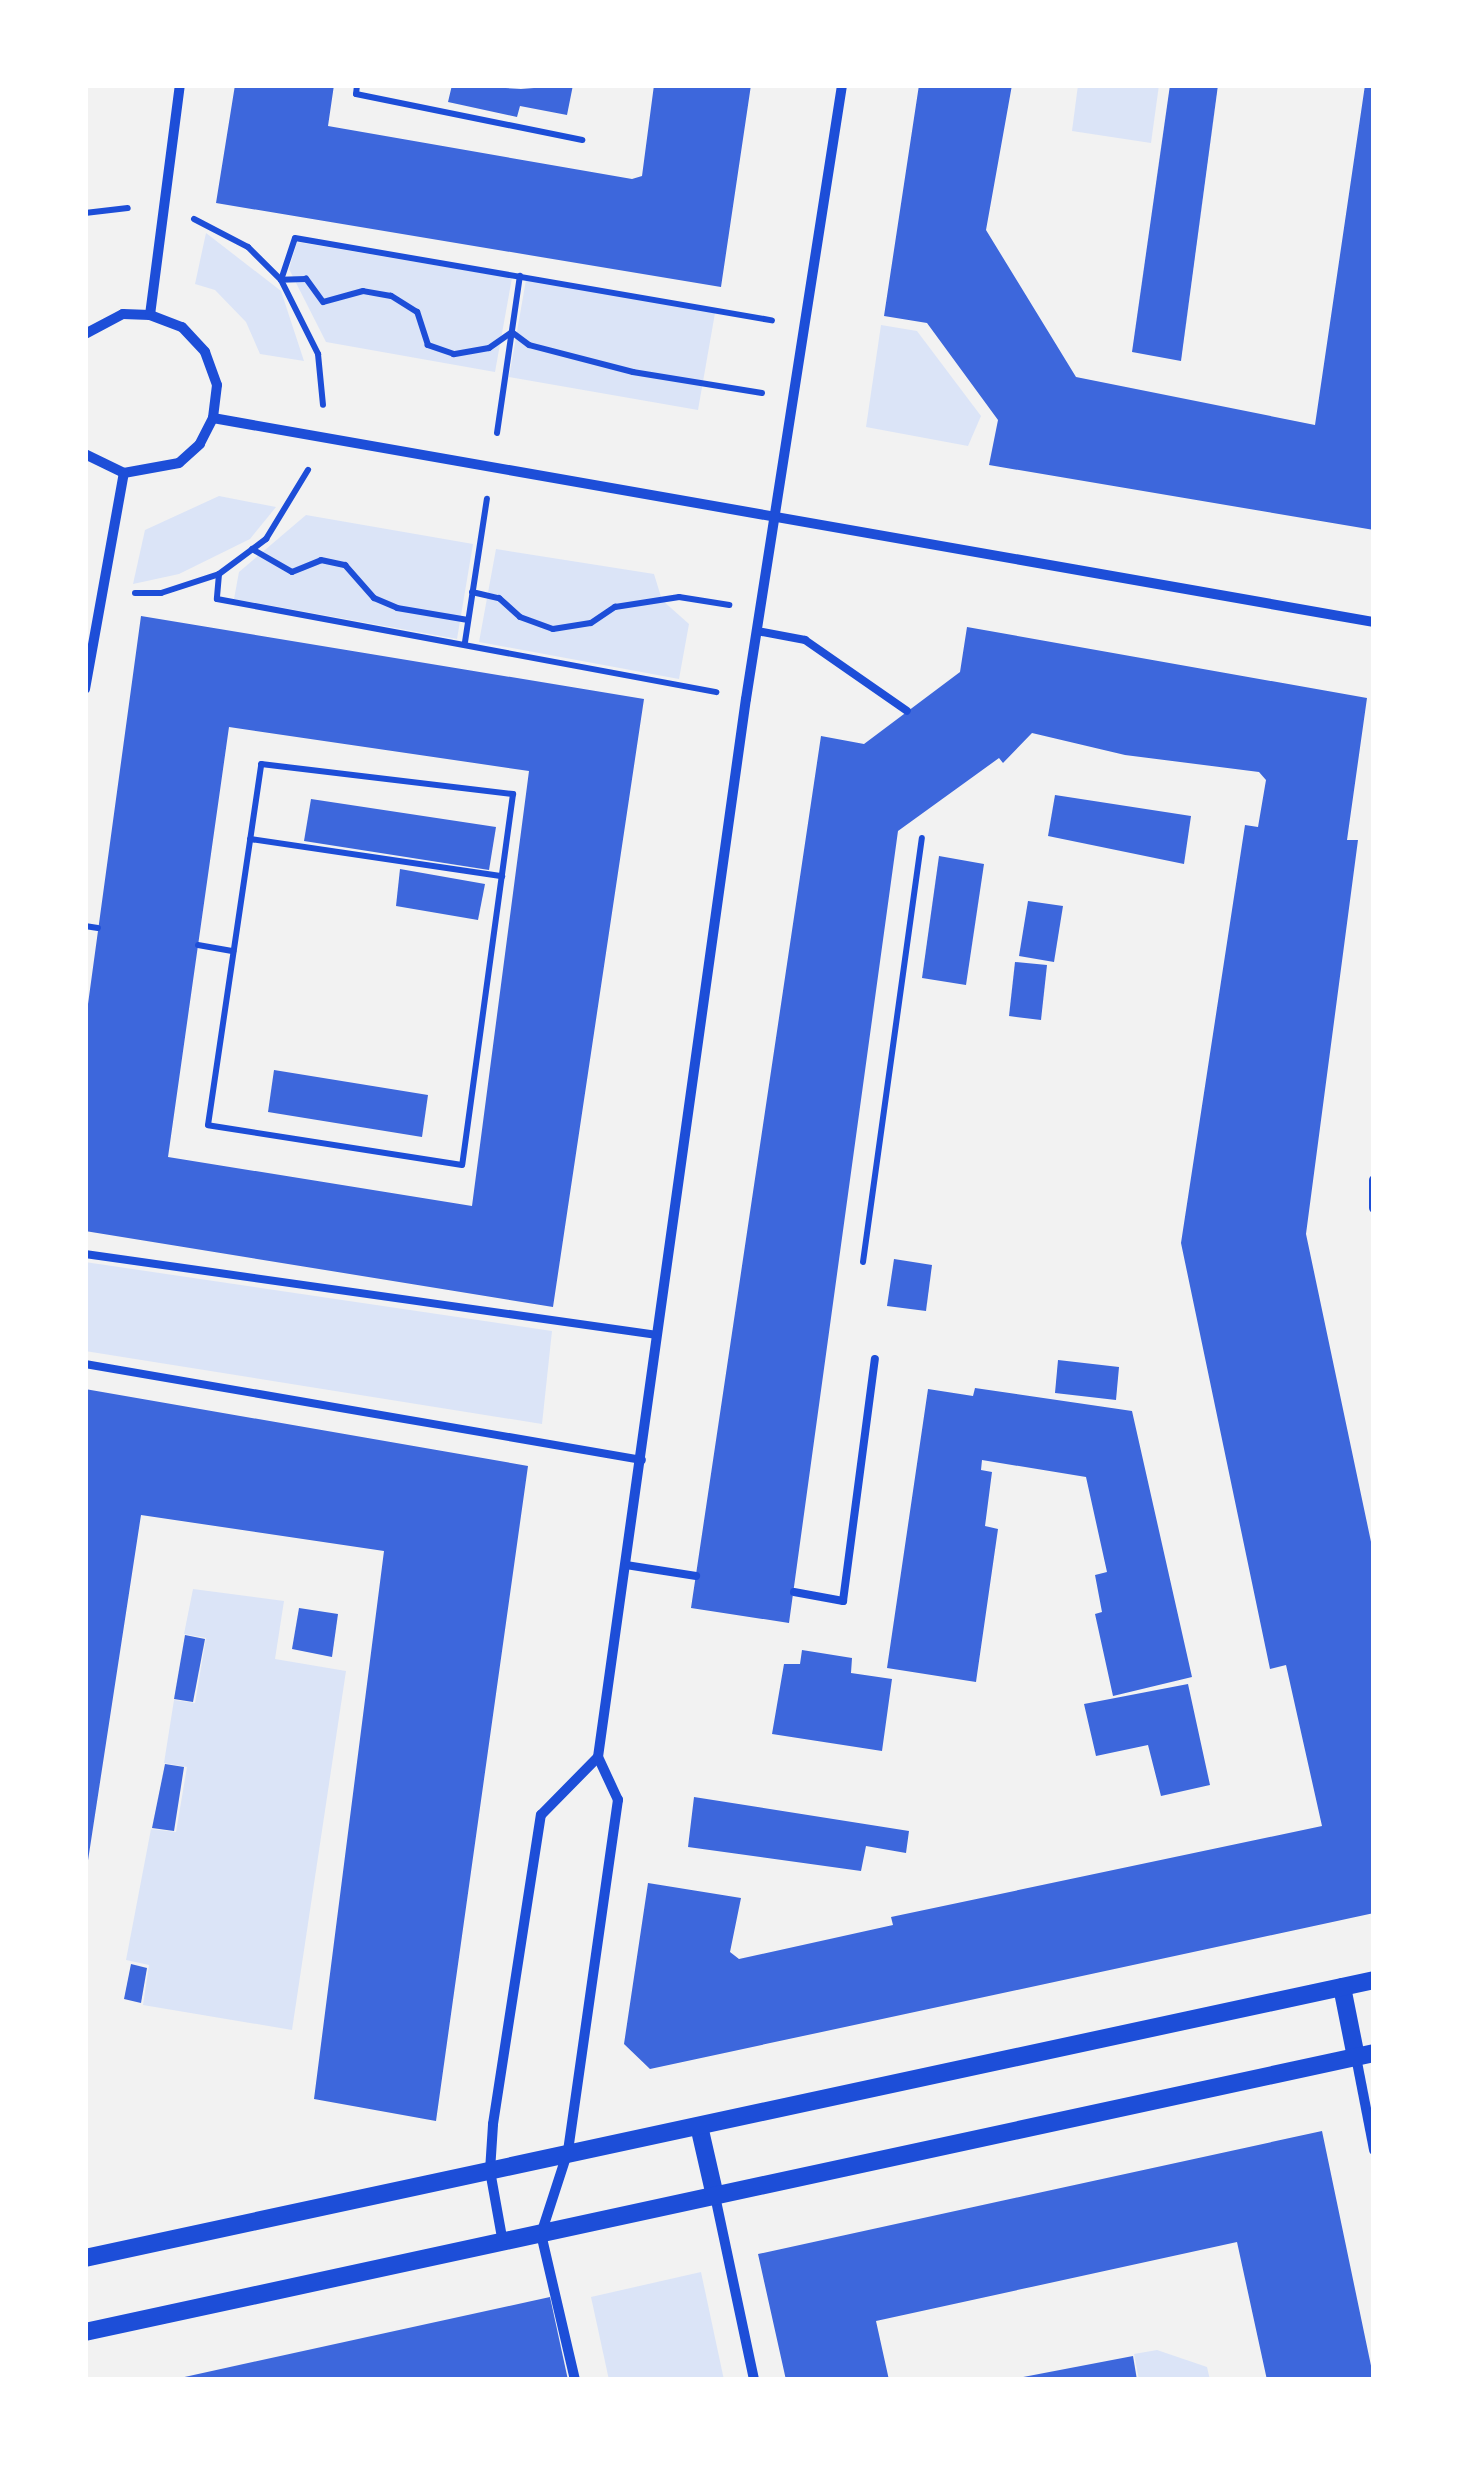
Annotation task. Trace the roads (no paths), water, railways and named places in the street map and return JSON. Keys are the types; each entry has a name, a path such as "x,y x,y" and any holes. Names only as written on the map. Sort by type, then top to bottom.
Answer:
{"street":[{"path":"150,315 180,85"},
{"path":"575,2380 541,2234 568,2151 618,1800 598,1757 746,698 842,85"},
{"path":"85,334 123,314 150,315 182,327 205,352 217,385 213,418 200,444 178,462 124,473 85,454"},
{"path":"213,418 1374,622"},
{"path":"85,689 124,473"},
{"path":"1374,1180 1374,1208"},
{"path":"503,2242 490,2171 541,1814 598,1757"},
{"path":"85,2258 1374,1980"},
{"path":"1342,1988 1365,2055 1374,2150"},
{"path":"85,2332 1365,2055"},
{"path":"698,2126 754,2380"}],"lane":[{"path":"757,631 805,640 907,711"},
{"path":"85,1254 656,1336"},
{"path":"794,1592 843,1601 875,1359"},
{"path":"85,1364 642,1460"},
{"path":"626,1565 696,1576"}]}
